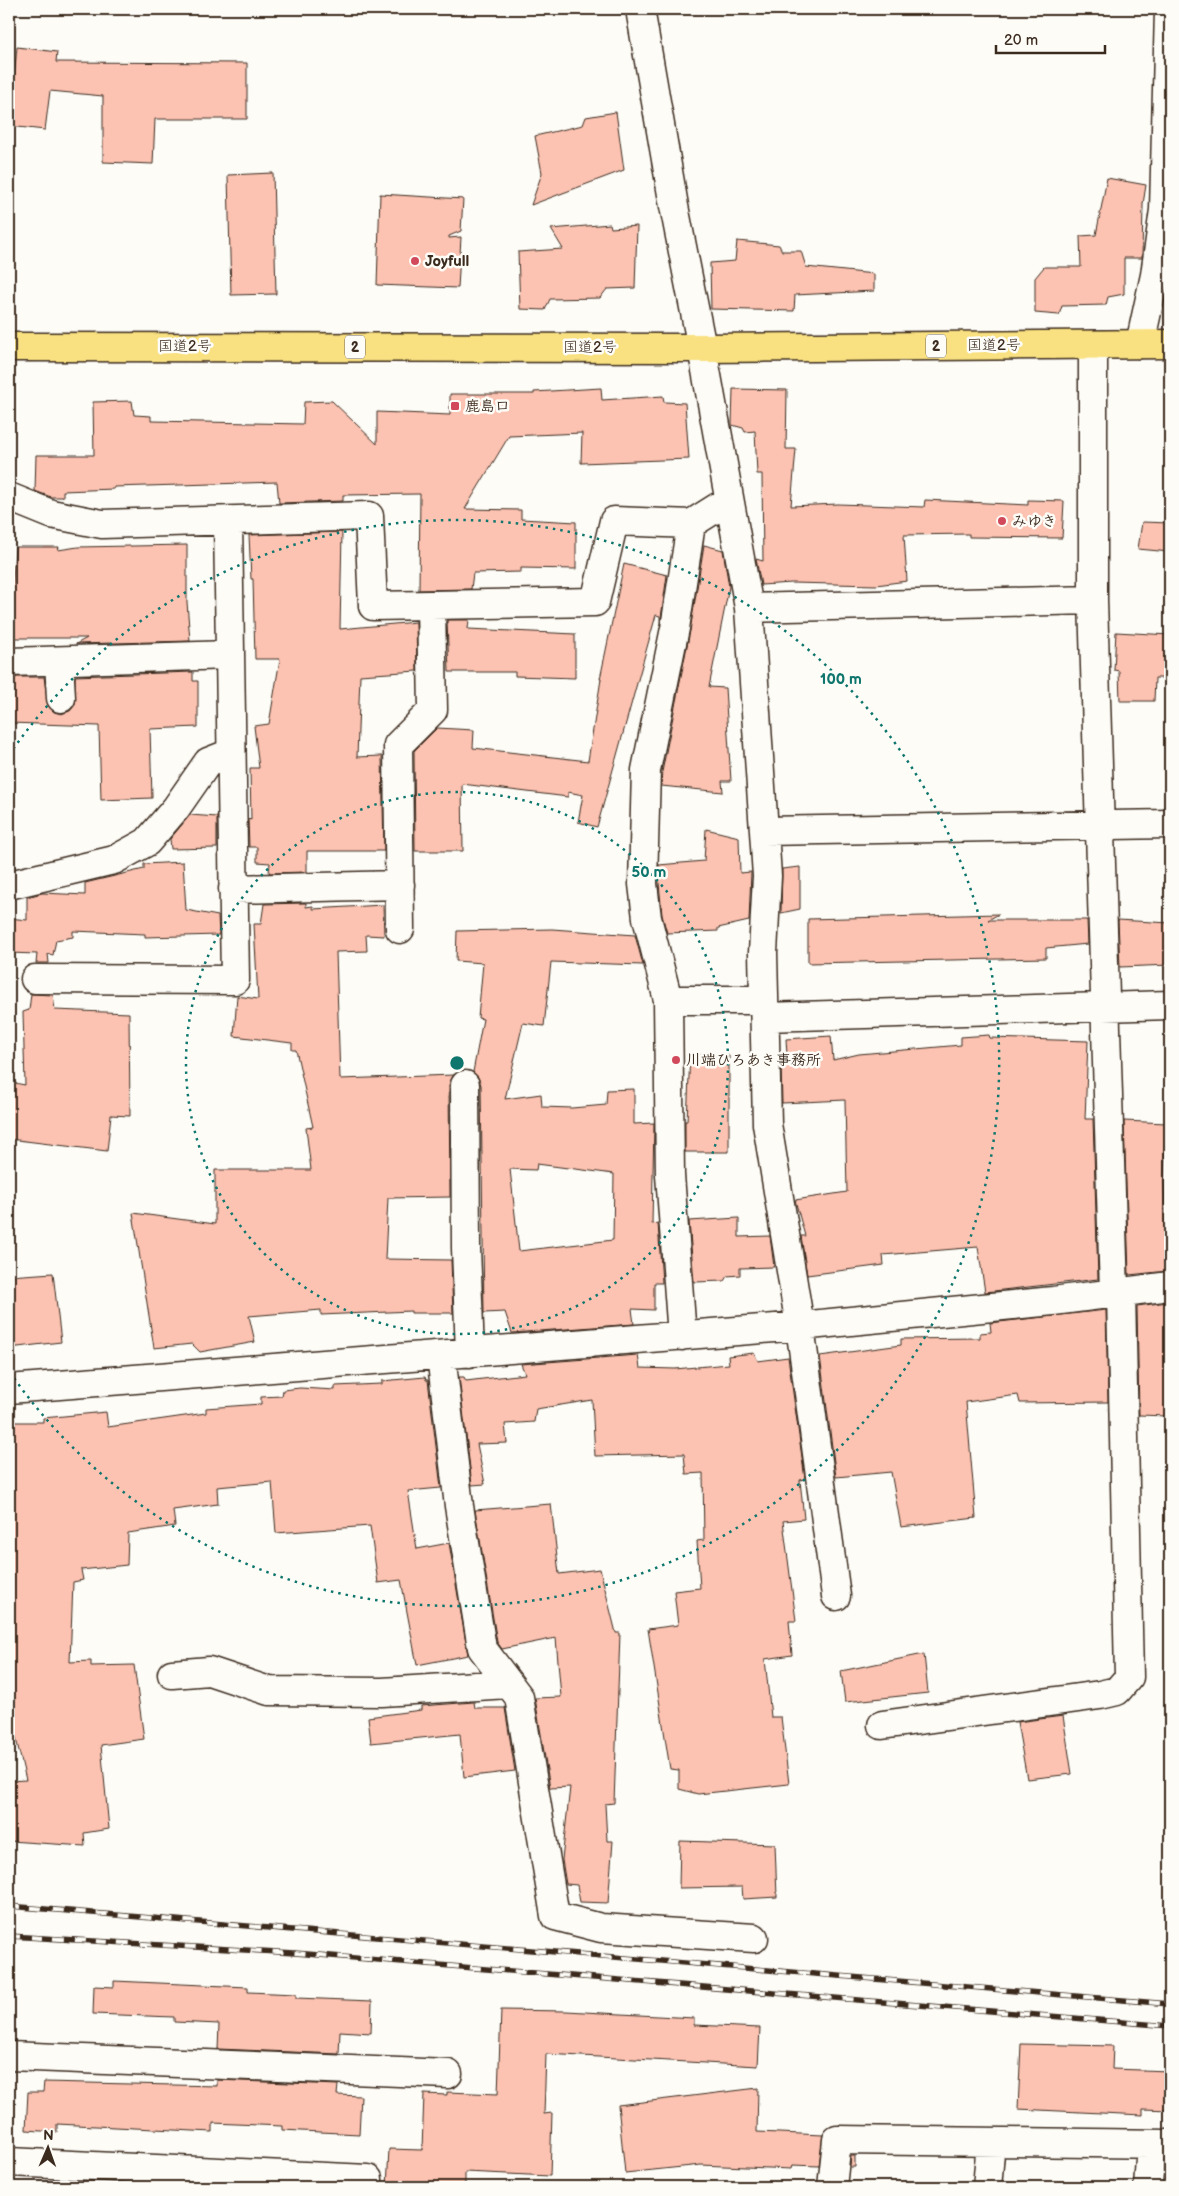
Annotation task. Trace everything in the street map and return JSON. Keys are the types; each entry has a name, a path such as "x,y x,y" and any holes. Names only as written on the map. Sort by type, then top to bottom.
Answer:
{"highway":[{"name":"国道2号","path":"9,347 702,348 1170,344"}],"street":[{"path":"640,9 748,608 766,876 763,954 767,1124 800,1326 836,1596"},
{"path":"1140,344 1155,274 1164,210 1169,9"},
{"path":"882,1725 1100,1695 1117,1691 1128,1678 1093,600 1093,345"},
{"path":"9,497 51,514 102,524 369,516 374,606 595,602 614,521 691,524 730,500"},
{"path":"35,979 235,980 228,521"},
{"path":"682,1336 670,1175 668,1000 647,918 644,884 646,770 675,628 691,524"},
{"path":"748,608 1093,600"},
{"path":"400,929 398,745 433,710 431,605"},
{"path":"9,662 230,655"},
{"path":"59,661 61,698"},
{"path":"9,885 114,860 147,842 176,808 208,762 231,753"},
{"path":"764,831 1170,824"},
{"path":"234,889 400,885"},
{"path":"668,1000 764,1009 1170,1005"},
{"path":"465,1085 466,1248 470,1353"},
{"path":"9,1389 800,1326 1170,1286"},
{"path":"441,1355 460,1516 482,1648 519,1697 555,1916 601,1928 754,1938"},
{"path":"172,1674 209,1671 268,1691 382,1692 508,1684"},
{"path":"9,2056 448,2074"},
{"path":"832,2187 837,2140 1161,2144 1148,2187"},
{"path":"987,2187 991,2142"},
{"path":"9,2162 368,2178 368,2187"}],"building":[{"path":"17,47 57,52 56,62 247,63 247,119 155,119 153,164 103,162 103,96 50,91 45,130 9,126"},
{"path":"616,112 624,170 531,205 542,173 535,136 583,125 586,117"},
{"path":"273,173 276,294 231,295 228,175"},
{"path":"1107,178 1146,185 1143,204 1142,258 1124,258 1124,294 1108,297 1106,305 1062,306 1059,315 1035,313 1035,278 1044,267 1081,267 1080,236 1096,235"},
{"path":"380,194 463,199 461,231 449,236 449,238 461,237 458,288 377,285"},
{"path":"610,224 611,228 637,226 635,288 607,289 600,298 550,299 545,310 520,309 518,252 563,249 551,229"},
{"path":"737,241 779,245 782,251 801,251 806,267 874,274 874,291 795,295 794,311 711,309 710,263 735,261"},
{"path":"601,388 602,400 663,396 664,402 685,403 689,459 581,463 582,433 509,436 465,509 521,510 521,519 576,522 576,569 521,568 521,572 473,573 471,589 419,590 420,494 343,495 343,501 279,503 277,482 114,487 114,489 63,491 63,497 51,497 35,491 36,455 94,455 93,402 132,401 134,415 151,416 151,421 303,424 304,402 332,401 377,444 377,412 450,415 450,394 534,394 534,392"},
{"path":"733,389 787,390 786,449 796,449 791,506 838,504 924,507 925,500 1028,505 1028,500 1064,501 1062,538 969,537 969,534 904,535 907,581 876,585 792,583 761,585 756,559 763,561 762,474 757,474 755,431 745,432 743,428 732,425"},
{"path":"1142,522 1170,523 1170,552 1138,549"},
{"path":"342,532 340,629 416,622 417,671 360,675 357,757 382,756 384,851 307,851 307,872 269,873 270,863 257,862 257,847 249,847 248,819 251,820 250,768 259,768 254,726 269,724 280,659 255,659 253,579 251,579 249,535"},
{"path":"187,545 187,602 190,641 76,644 87,638 9,638 9,599 12,599 15,547 59,547 58,550 78,547"},
{"path":"704,545 723,550 729,587 709,687 725,688 731,781 722,781 723,792 661,786"},
{"path":"624,564 667,575 660,625 660,616 656,615 597,827 578,822 583,795 568,792 568,797 462,784 463,851 415,851 414,751 437,728 474,730 473,748 588,761 600,679"},
{"path":"447,620 469,620 468,629 575,634 575,678 515,676 515,672 449,672"},
{"path":"1116,632 1170,635 1170,678 1155,678 1154,701 1120,701 1119,671 1114,670"},
{"path":"193,672 193,681 198,681 198,727 150,729 152,798 101,800 99,726 9,723 9,682 17,677 44,677 48,706 54,712 61,714 70,711 75,705 75,676"},
{"path":"190,815 217,817 217,848 171,849 170,839"},
{"path":"706,829 739,837 740,873 751,872 749,921 718,928 718,931 667,933 662,915 659,865 704,861"},
{"path":"183,862 186,910 218,916 219,935 145,937 145,934 73,931 73,937 56,940 53,955 48,954 49,963 36,963 37,954 9,953 9,918 27,920 27,897 42,893 85,895 85,883 144,869 144,864"},
{"path":"800,867 800,909 781,913 782,869"},
{"path":"306,903 306,907 313,906 313,909 383,905 384,936 366,935 367,951 336,952 340,1079 454,1075 449,1085 450,1197 388,1198 385,1259 451,1260 453,1313 411,1313 411,1311 321,1315 321,1310 249,1316 255,1342 200,1352 192,1344 154,1348 133,1213 215,1224 215,1170 311,1170 306,1128 313,1127 296,1050 292,1050 292,1043 234,1036 237,996 258,999 254,924 261,924 264,904"},
{"path":"999,914 988,920 1087,920 1088,944 1046,948 1046,958 808,963 808,919"},
{"path":"1118,920 1170,923 1170,965 1120,967"},
{"path":"552,929 635,935 643,965 551,962 544,1026 523,1023 505,1099 541,1094 542,1107 572,1108 606,1105 607,1090 634,1089 634,1124 654,1123 652,1224 658,1223 662,1283 654,1283 654,1310 632,1309 634,1324 512,1333 505,1312 484,1313 481,1085 478,1077 473,1072 483,1019 478,1018 483,963 456,961 457,931","holes":["537,1164 614,1174 613,1240 519,1251 510,1169 536,1170"]},
{"path":"31,994 53,995 55,1010 129,1013 130,1116 111,1115 107,1151 9,1139 9,1082 25,1085 23,1012 29,1010"},
{"path":"989,1035 990,1038 1088,1041 1085,1119 1093,1119 1098,1279 985,1292 978,1247 883,1255 884,1265 807,1275 801,1236 805,1236 795,1200 847,1192 845,1100 782,1103 781,1064 787,1055 786,1039 831,1036 833,1060 859,1054 961,1045 961,1037"},
{"path":"690,1054 729,1056 729,1152 685,1152 685,1121 687,1121"},
{"path":"1124,1121 1166,1123 1164,1182 1167,1271 1129,1275"},
{"path":"739,1218 739,1237 770,1236 774,1267 740,1268 740,1275 727,1276 724,1281 694,1282 689,1221"},
{"path":"53,1273 61,1342 9,1348 9,1276"},
{"path":"1168,1302 1168,1314 1170,1314 1170,1358 1167,1359 1167,1416 1139,1415 1137,1306"},
{"path":"1106,1310 1108,1402 1020,1403 1018,1395 966,1402 976,1518 901,1527 891,1472 836,1477 820,1356 901,1345 901,1339 980,1338 980,1333 991,1332 990,1323"},
{"path":"754,1353 758,1361 788,1357 805,1479 800,1480 804,1519 783,1521 796,1621 789,1621 792,1655 765,1659 771,1717 781,1717 789,1784 698,1794 679,1789 679,1770 670,1769 648,1629 678,1625 674,1591 700,1588 697,1541 704,1540 703,1473 686,1474 684,1454 595,1456 592,1400 536,1409 534,1422 505,1424 507,1443 477,1444 485,1484 472,1485 459,1377 464,1377 466,1381 525,1374 521,1364 638,1355 640,1368 675,1369 729,1364 728,1356"},
{"path":"425,1377 428,1380 441,1488 408,1491 417,1549 449,1543 468,1655 417,1665 401,1580 378,1583 370,1526 276,1533 272,1482 217,1487 218,1504 173,1510 175,1526 128,1533 127,1565 81,1570 83,1580 73,1582 70,1662 91,1661 91,1666 134,1665 144,1739 101,1745 109,1829 84,1833 85,1846 9,1841 9,1781 26,1780 13,1726 9,1726 9,1422 43,1422 43,1418 106,1412 108,1427 206,1413 206,1408 261,1404 261,1397 282,1396 283,1390 300,1388 335,1390 335,1386 382,1384 382,1381"},
{"path":"551,1504 559,1574 600,1569 616,1633 620,1633 614,1803 605,1804 607,1841 613,1841 608,1903 580,1902 577,1885 566,1884 562,1860 570,1787 550,1788 535,1698 561,1697 556,1638 502,1649 497,1642 475,1510"},
{"path":"924,1654 928,1693 845,1702 841,1671"},
{"path":"474,1702 475,1708 505,1708 515,1771 464,1777 460,1734 371,1743 368,1717 421,1710 421,1706"},
{"path":"1063,1716 1072,1774 1027,1779 1017,1722"},
{"path":"680,1841 775,1844 777,1897 743,1899 742,1887 679,1888"},
{"path":"114,1981 248,1987 248,1992 296,1994 296,1998 372,2001 371,2033 340,2031 339,2054 218,2049 219,2024 174,2022 174,2017 93,2014 94,1986 114,1987"},
{"path":"501,2010 566,2011 694,2018 694,2025 760,2028 758,2066 546,2054 544,2114 552,2113 550,2176 465,2172 465,2186 422,2185 422,2187 387,2187 389,2149 422,2150 424,2094 447,2095 447,2092 498,2094"},
{"path":"1021,2044 1113,2046 1112,2069 1170,2071 1170,2110 1143,2109 1143,2115 1018,2109"},
{"path":"217,2080 338,2085 337,2095 361,2096 359,2134 282,2130 282,2126 213,2123 213,2132 57,2124 57,2132 26,2130 28,2092 43,2092 44,2082 217,2086"},
{"path":"758,2088 757,2132 823,2135 819,2166 792,2165 791,2169 701,2165 625,2173 618,2105"},
{"path":"851,2156 855,2156 855,2167 850,2167"}],"railway":[{"path":"9,1906 1170,2004"},
{"path":"9,1936 295,1953 1170,2026"}],"place":[{"name":"Joyfull","path":"415,261"},
{"name":"鹿島口","path":"455,406"},
{"name":"みゆき","path":"1002,521"},
{"name":"川端ひろあき事務所","path":"676,1060"}]}
